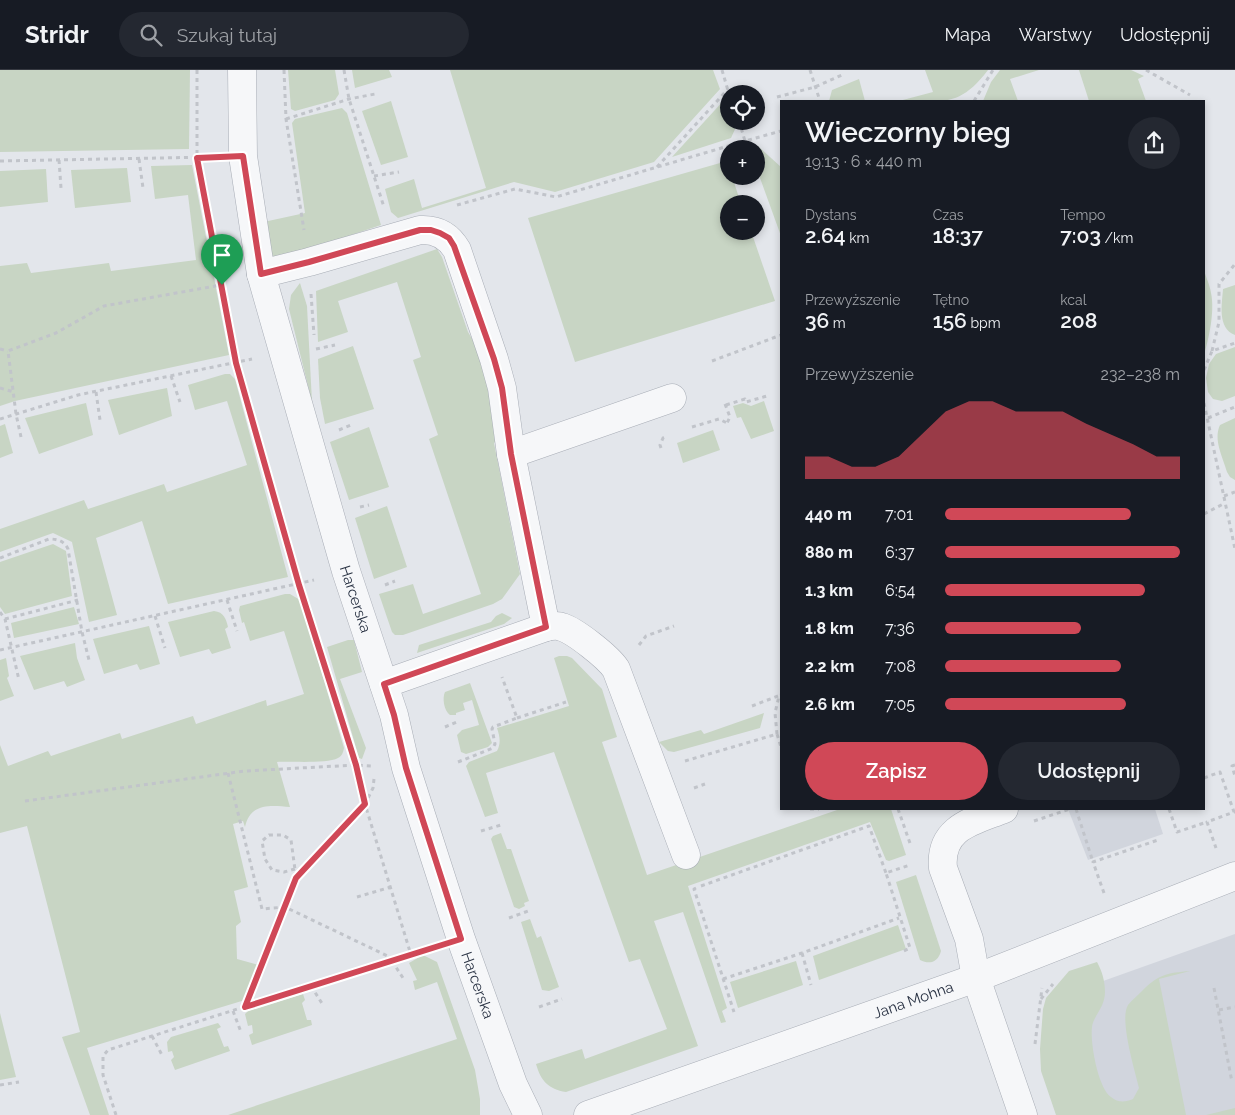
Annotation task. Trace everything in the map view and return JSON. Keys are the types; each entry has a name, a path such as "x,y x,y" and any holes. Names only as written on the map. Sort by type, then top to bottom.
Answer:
{"street":[{"name":"Harcerska","path":"242,70 243,156 261,274 346,571 394,715 406,768 461,939 513,1084 528,1115"},
{"path":"261,274 420,230 431,230 449,238 457,250 502,388 511,454 546,627"},
{"path":"511,454 672,398"},
{"path":"384,684 546,627 558,626 568,629 604,655 620,675 686,855"},
{"path":"1002,810 958,828 948,841 944,851 943,868 969,939 976,978 1023,1115"},
{"name":"Jana Mohna","path":"588,1115 976,978 1227,866"}],"path":[{"path":"197,70 197,158 236,363 299,585 356,765 365,804 411,955"},
{"path":"284,70 286,118 309,262 316,358"},
{"path":"344,70 350,99 385,208"},
{"path":"722,70 727,85"},
{"path":"810,70 820,100"},
{"path":"975,100 993,70"},
{"path":"1146,70 1190,95"},
{"path":"777,97 815,87 842,75"},
{"path":"286,118 350,99 375,94"},
{"path":"656,167 720,98"},
{"path":"749,140 780,131"},
{"path":"450,207 515,189 556,197 720,148"},
{"path":"0,161 243,156"},
{"path":"139,159 143,188"},
{"path":"59,160 61,188"},
{"path":"374,176 399,172"},
{"path":"1205,368 1212,351 1219,322 1219,284 1235,264"},
{"path":"0,349 8,351 56,333 104,306 222,285"},
{"path":"712,361 780,335"},
{"path":"1212,351 1235,343"},
{"path":"316,349 336,345"},
{"path":"0,419 78,395 236,363 283,350"},
{"path":"8,351 16,414 21,437"},
{"path":"171,376 180,402"},
{"path":"0,388 14,392"},
{"path":"96,392 100,420"},
{"path":"692,428 719,419 727,425 730,417 726,404 745,399 746,402 766,396"},
{"path":"1205,407 1235,549"},
{"path":"1208,418 1235,407"},
{"path":"1205,430 1210,433"},
{"path":"1224,496 1235,492"},
{"path":"1205,513 1226,502"},
{"path":"0,558 49,540 61,541 65,544 68,549 82,632 89,660"},
{"path":"0,650 299,585 346,571"},
{"path":"5,619 78,600"},
{"path":"227,600 237,631"},
{"path":"0,612 5,619 19,680"},
{"path":"155,616 165,648"},
{"path":"646,636 674,626"},
{"path":"501,676 517,718"},
{"path":"752,706 780,695"},
{"path":"780,695 775,714 780,744"},
{"path":"458,762 493,748 495,744 493,727 566,702"},
{"path":"444,727 459,721"},
{"path":"655,770 777,734"},
{"path":"245,1007 296,878 365,804 373,788 375,759"},
{"path":"25,801 246,771 356,765 406,768"},
{"path":"1235,765 1232,766 1235,776"},
{"path":"1169,810 1177,832 1234,812 1220,772 1205,778"},
{"path":"228,773 262,909 285,907 394,960 403,978"},
{"path":"1034,821 1067,810"},
{"path":"1076,810 1106,900"},
{"path":"1207,822 1227,866"},
{"path":"481,831 501,825"},
{"path":"734,1012 694,888 870,826 910,948 904,952"},
{"path":"295,869 284,872 272,870 265,859 262,841 269,835 283,836 290,840 295,869 296,878"},
{"path":"1093,862 1158,840"},
{"path":"886,873 917,863"},
{"path":"357,898 391,887"},
{"path":"509,918 531,910"},
{"path":"723,979 802,954 899,918"},
{"path":"116,1115 102,1076 103,1056 108,1050 461,939"},
{"path":"802,954 811,985"},
{"path":"1034,1046 1042,984"},
{"path":"311,986 323,1005"},
{"path":"1214,988 1232,1082"},
{"path":"539,1007 562,999"},
{"path":"1219,1010 1235,1007"},
{"path":"233,1011 241,1032"},
{"path":"152,1036 163,1057"},
{"path":"0,1085 19,1082"}],"shaded area":[{"path":"1068,810 1155,810 1163,834 1088,860"},
{"path":"1235,934 1235,1113 1225,1115 1072,1115 1047,1001"}],"green space":[{"path":"0,70 190,70 189,149 0,152"},
{"path":"288,70 335,70 339,94 335,100 295,111 291,109"},
{"path":"352,70 389,70 392,77 355,88"},
{"path":"450,70 713,70 720,89 654,162 555,192 514,182 398,218 391,212 385,189 414,179 422,208 486,188"},
{"path":"925,70 988,70 978,82 959,97 949,100 903,100 933,92"},
{"path":"1000,70 1039,70 1010,79 1018,100 983,100 991,82"},
{"path":"1079,70 1131,70 1144,76 1138,79 1146,100 1089,100"},
{"path":"859,79 865,100 829,100 832,90"},
{"path":"391,101 408,157 381,165 362,111"},
{"path":"720,104 720,130 735,130 731,138 672,157"},
{"path":"342,108 347,113 381,225 265,264 259,223 305,213 292,123 295,119"},
{"path":"765,152 780,166 780,233 763,185 765,185"},
{"path":"720,163 720,185 735,185 738,195 720,195 720,240 754,240 775,301 575,362 528,218"},
{"path":"192,165 229,355 15,401 0,406 0,266 27,263 31,273 109,263 111,271 196,260 188,195 155,199 151,166"},
{"path":"127,168 131,202 75,208 71,170"},
{"path":"46,169 48,202 0,207 0,171"},
{"path":"437,249 442,257 468,332 477,347 491,390 496,441 494,443 520,574 502,599 493,604 403,635 395,635 392,632 379,594 413,584 423,614 481,594 429,439 438,435 413,360 421,357 397,282 338,301 348,332 318,342 316,291"},
{"path":"1205,273 1212,300 1209,333 1205,351"},
{"path":"300,283 307,306 312,402 289,309 291,295"},
{"path":"1235,285 1235,335 1225,327 1222,308 1223,289"},
{"path":"353,346 374,409 325,424 320,398 318,359"},
{"path":"1235,347 1235,396 1222,401 1213,399 1208,392 1206,378 1209,364 1216,354"},
{"path":"230,374 235,379 288,577 168,604 142,521 96,538 117,615 89,622 72,542 53,533 0,552 0,529 84,500 88,509 164,484 167,492 247,465 227,401 195,410 188,385"},
{"path":"167,388 172,416 119,435 108,400"},
{"path":"764,401 774,431 751,439 741,417 737,418 733,406 743,403 751,406"},
{"path":"86,403 93,435 39,454 25,418"},
{"path":"1235,418 1235,480 1227,472 1219,448 1218,431 1220,425"},
{"path":"5,424 13,453 0,458 0,426"},
{"path":"369,427 389,487 349,500 330,442"},
{"path":"713,430 720,450 683,463 677,443"},
{"path":"387,506 407,567 374,579 355,518"},
{"path":"53,544 66,551 72,596 5,614 0,607 0,562"},
{"path":"290,594 300,600 344,748 343,753 338,758 326,761 277,762 290,807 262,807 251,813 245,827 243,821 233,824 248,887 234,891 241,922 236,926 237,959 259,965 245,1000 87,1048 109,1115 90,1115 62,1037 80,1032 27,826 0,833 0,745 8,766 48,751 51,756 120,733 122,739 193,716 196,724 266,700 267,706 304,694 284,631 250,641 244,622 242,623 239,610 240,606"},
{"path":"74,607 79,624 14,638 11,623"},
{"path":"214,611 222,614 225,619 228,627 225,629 231,648 212,654 209,649 180,657 168,622"},
{"path":"502,613 512,618 504,624 417,653 419,645 491,622"},
{"path":"149,626 160,664 140,670 137,664 104,674 93,639"},
{"path":"348,640 354,640 362,672 340,679 366,748 362,759 359,758 327,647"},
{"path":"75,643 77,658 85,680 67,687 64,681 34,690 20,656"},
{"path":"567,656 572,658 602,689 617,737 602,742 647,875 837,810 891,810 906,855 889,861 886,860 870,822 688,886 727,1008 722,1011 726,1022 721,1023 683,912 654,921 698,1046 566,1092 554,1089 546,1083 540,1075 536,1064 582,1049 585,1059 667,1029 640,959 629,962 554,752 486,773 498,813 485,817 466,766 469,762 497,751 500,740 497,728 569,706 554,658"},
{"path":"6,658 9,676 7,678 14,696 0,701 0,660"},
{"path":"470,683 492,743 488,747 466,754 461,752 457,735 462,730 479,725 472,700 463,703 465,710 456,713 456,715 450,715 445,708 444,698 445,692"},
{"path":"764,713 760,728 674,752 668,751 659,742 701,730 704,734"},
{"path":"501,833 507,849 511,849 529,901 524,903 525,906 519,909 514,907 491,839 493,836"},
{"path":"916,875 941,951 938,958 933,962 920,960 896,882"},
{"path":"530,919 537,938 541,936 559,987 549,991 542,990 521,922"},
{"path":"898,925 906,949 819,980 813,956"},
{"path":"423,955 437,962 475,1070 480,1099 480,1115 228,1115 457,1039 437,982 415,990 413,981 417,980 409,963"},
{"path":"796,961 803,985 738,1008 730,982"},
{"path":"1097,962 1103,976 1105,992 1103,1003 1094,1019 1092,1027 1094,1054 1102,1085 1106,1092 1114,1099 1122,1101 1133,1099 1139,1088 1126,1033 1125,1021 1128,1005 1148,985 1164,975 1190,971 1159,979 1186,1115 1056,1115 1041,1071 1040,1049 1043,1009 1046,998 1069,971"},
{"path":"303,994 305,1000 302,1003 307,1020 311,1020 312,1025 252,1045 249,1035 253,1033 252,1025 248,1026 245,1014 248,1011"},
{"path":"0,1013 16,1077 0,1080"},
{"path":"218,1023 221,1027 217,1029 224,1047 228,1046 230,1051 175,1070 171,1060 174,1057 172,1051 168,1052 167,1042 171,1037"},
{"path":"1235,1108 1235,1115 1206,1115"}],"route":[{"path":"243,156 261,274 420,230 431,230 449,238 457,250 502,388 511,454 546,627 384,684 398,729 406,768 461,939 245,1007 296,878 365,804 356,765 299,585 236,363 222,285 197,158 243,156"}]}
